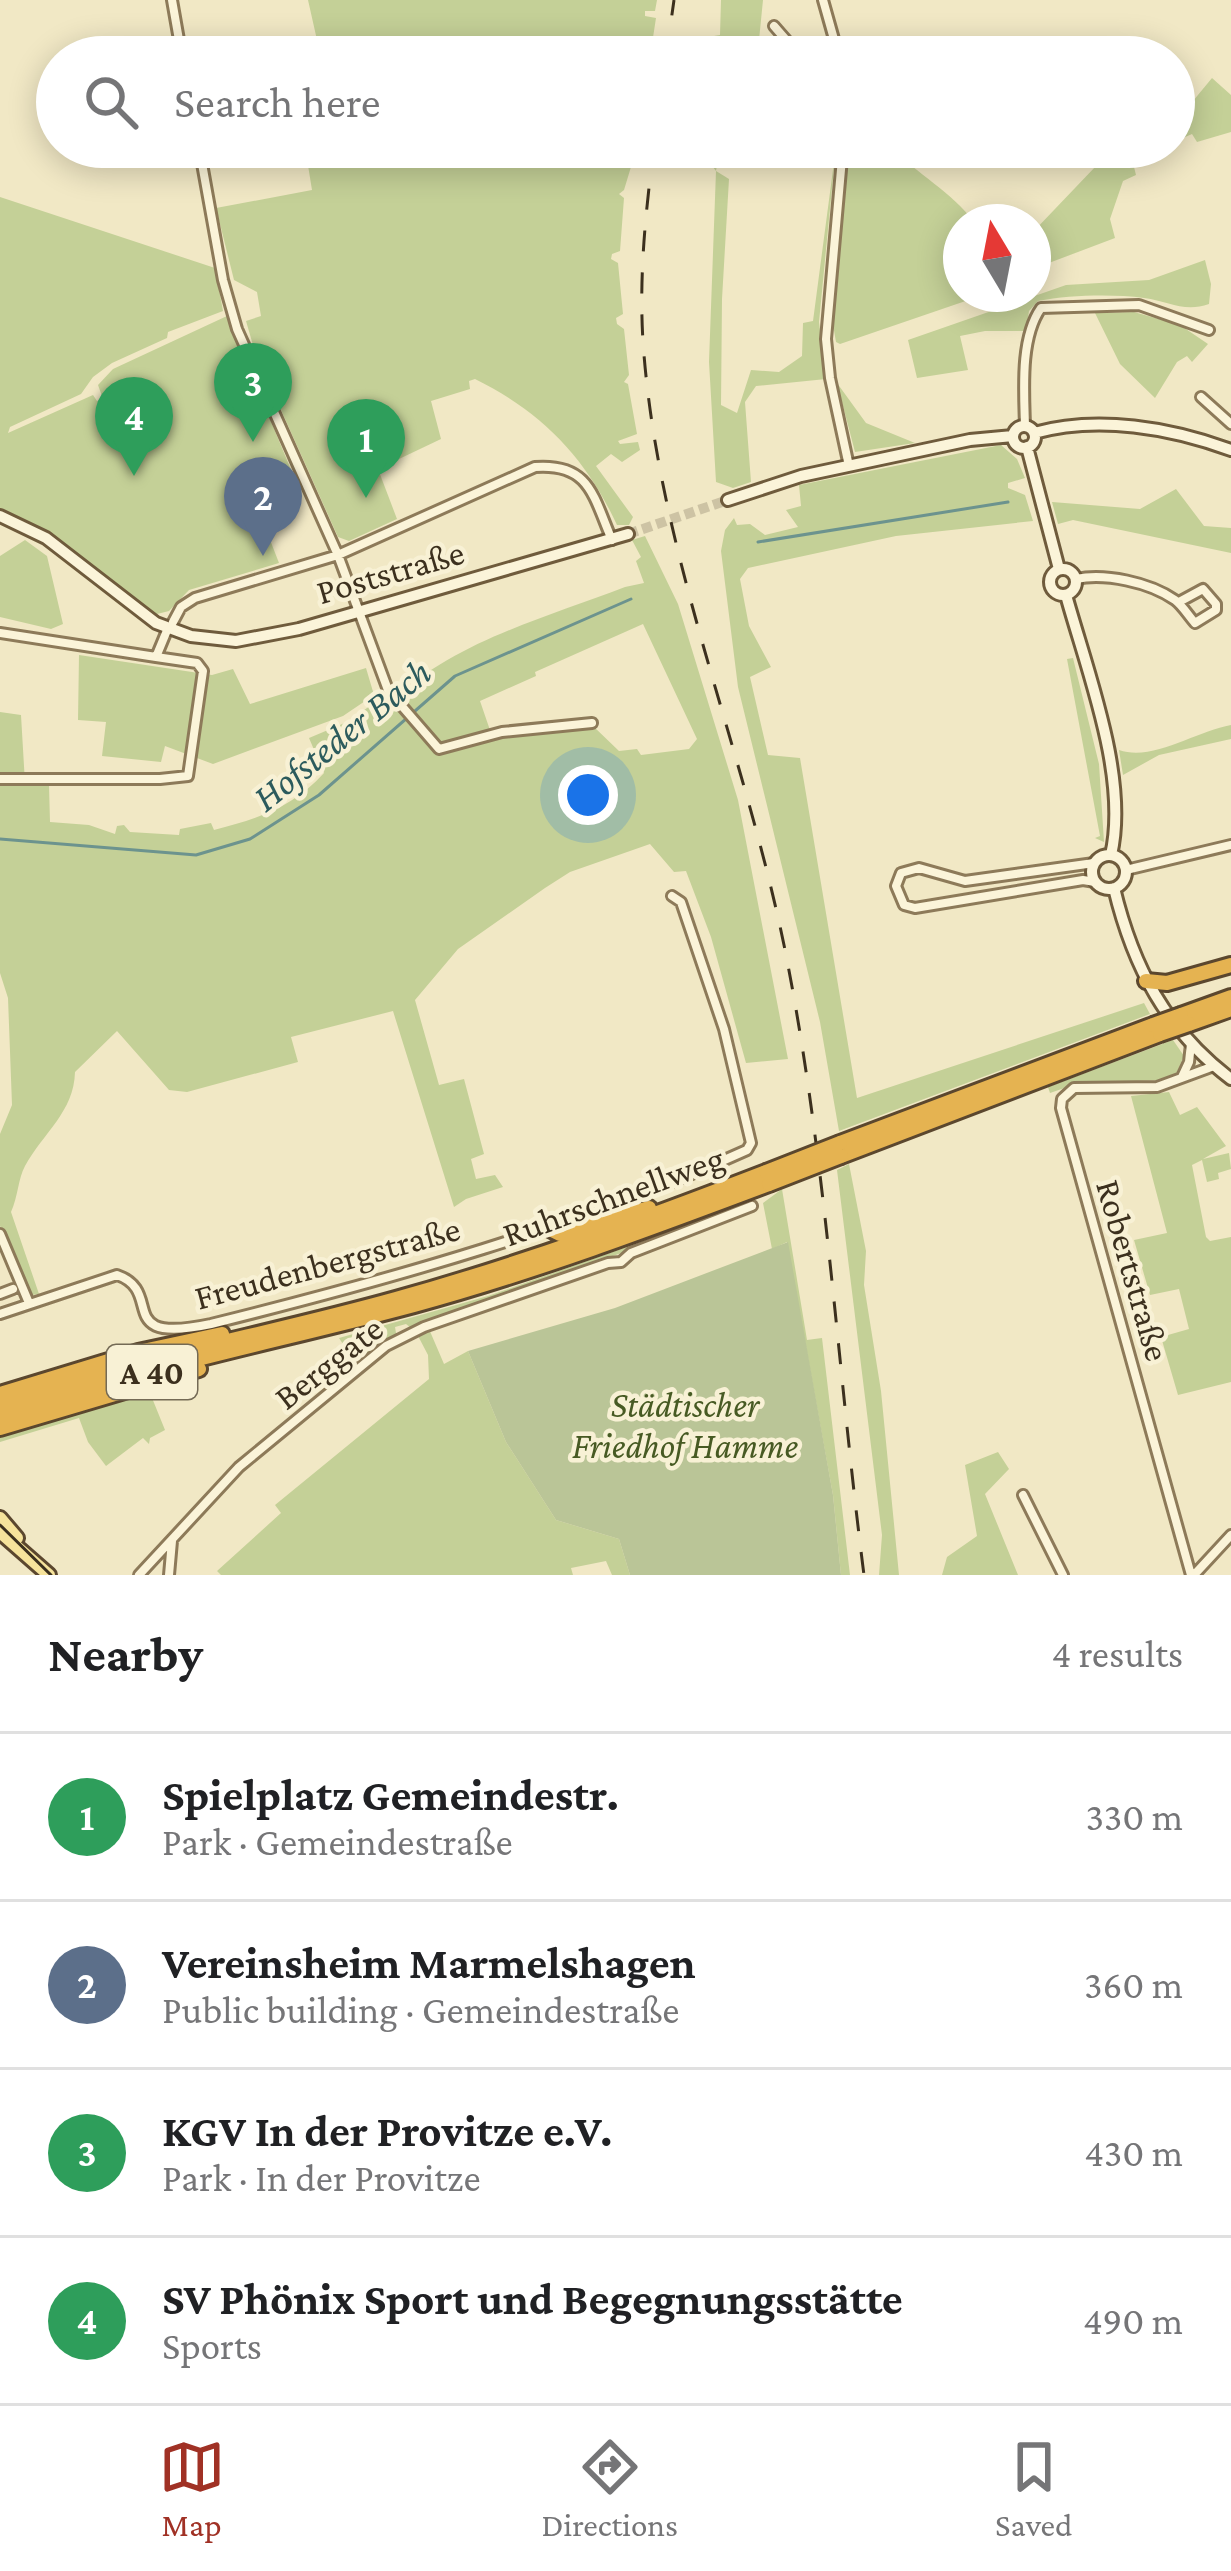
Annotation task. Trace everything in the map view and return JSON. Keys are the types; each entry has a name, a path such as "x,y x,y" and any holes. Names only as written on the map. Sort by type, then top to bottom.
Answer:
{"highway":[{"path":"1145,981 1167,983 1231,965"},
{"name":"Ruhrschnellweg","path":"0,1417 92,1387 549,1264 1156,1030 1231,994"},
{"name":"Ruhrschnellweg","path":"1187,1016 1231,1013"},
{"name":"Ruhrschnellweg","path":"0,1405 124,1367 300,1330 532,1258 729,1186 767,1178"},
{"path":"546,1227 560,1234 729,1186"},
{"path":"0,1394 138,1352 238,1330 300,1330"},
{"name":"A 40","path":"0,1428 164,1380 300,1330"}],"main road":[{"path":"0,1518 27,1554"},
{"path":"1,1534 49,1575"}],"street":[{"path":"172,0 178,36"},
{"path":"823,0 833,36"},
{"path":"774,26 782,36"},
{"path":"203,168 230,312 361,610 388,690 439,749 502,732 592,723"},
{"path":"841,168 826,326 830,378 849,466"},
{"path":"1027,447 1033,442 1025,362 1041,308 1138,305 1209,330"},
{"path":"1027,447 1016,444 1013,436 1018,427 1142,428 1184,434 1226,448 1231,427 1202,397"},
{"path":"728,500 788,479 970,440 1013,436"},
{"path":"1027,447 1058,569"},
{"path":"156,657 181,607 194,598 338,555 535,467 559,465 579,474 612,540"},
{"name":"Poststraße","path":"0,516 46,538 138,612 206,638 251,640 628,534"},
{"path":"1058,569 1069,570 1076,579 1074,589 1066,595 1050,587 1050,578 1058,569"},
{"path":"1076,579 1094,576 1124,581 1179,602 1195,622 1216,610 1203,589 1179,602"},
{"path":"1066,595 1112,782 1111,856"},
{"path":"0,633 197,662 203,671 188,776 0,779"},
{"path":"1126,870 1231,845"},
{"path":"1111,856 1126,870 1125,879 1114,888 1083,880 915,908 904,905 896,886 901,873 911,868 965,880 1094,863 1111,856"},
{"path":"1094,863 1095,882"},
{"path":"1011,874 1014,892"},
{"path":"1114,888 1136,962 1166,1016 1231,1078"},
{"name":"Freudenbergstraße","path":"0,1314 106,1276 121,1275 131,1281 150,1322 162,1330 179,1330 546,1227 641,1196 747,1150 751,1143 724,1029 681,902 672,896"},
{"path":"1180,1079 1188,1066 1191,1044"},
{"name":"Robertstraße","path":"1192,1575 1061,1108 1062,1099 1074,1088 1157,1088 1214,1066"},
{"name":"Berggate","path":"140,1575 239,1467 403,1336 622,1262 631,1253 752,1206"},
{"path":"0,1234 29,1303"},
{"path":"0,1294 13,1289"},
{"path":"1023,1495 1063,1575"},
{"path":"1192,1575 1231,1535"},
{"path":"169,1575 172,1540"}],"green space":[{"path":"308,0 657,0 655,11 645,11 645,16 656,18 653,36 316,36"},
{"path":"721,0 763,0 759,36 714,36 720,35"},
{"path":"1212,78 1231,95 1231,132 1197,142 1195,99"},
{"path":"308,168 631,168 619,194 624,198 620,251 611,259 618,263 623,314 616,318 624,329 629,375 624,382 637,434 618,441 638,442 640,450 622,462 611,454 596,466 633,517 629,525 617,525 591,479 559,439 521,406 475,379 469,381 470,389 431,401 441,439 378,469 397,519 349,541 338,537 255,352 246,321 261,316 257,292 234,280 216,208 312,190"},
{"path":"834,168 819,322 826,379 756,386 745,402 751,482 733,488 716,482 709,362 716,171 729,179 721,405 737,413 751,370 779,372 802,356 803,323 813,321"},
{"path":"847,168 915,168 958,204 943,204 943,309 836,342 832,319"},
{"path":"1094,168 1134,168 1136,175 1123,181 1110,219 1115,238 1051,262 1051,213"},
{"path":"0,197 215,268 223,311 168,332 167,338 112,363 81,394 10,427 8,433 93,395 97,401 103,399 98,385 113,369 227,316 297,484 266,497 271,514 262,519 279,563 189,590 169,611 157,614 42,531 0,509"},
{"path":"1205,260 1211,284 1209,304 1184,307 1105,296 1051,299 1051,290 1066,285 1149,280"},
{"path":"988,312 1029,312 1026,331 960,336 968,370 917,378 908,340"},
{"path":"1134,312 1180,325 1208,344 1192,362 1187,356 1177,362 1155,398 1120,364 1095,313"},
{"path":"837,383 866,423 915,443 855,452"},
{"path":"1001,445 1017,459 1025,478 1008,483 1008,488 1025,495 1033,521 896,536 748,568 740,579 749,626 771,667 750,677 768,755 800,758 857,1098 1144,1003 1150,1014 839,1131 820,1022 738,687 721,551 725,530 734,518 737,525 750,524 765,535 798,527 786,510 801,506 799,485"},
{"path":"1176,489 1204,526 1231,528 1231,553 1073,520 1058,524 1052,502 1140,509"},
{"path":"645,536 678,604 738,800 788,1059 746,1063 711,937 686,871 674,872 650,844 570,872 545,888 458,949 415,1000 439,1085 464,1079 484,1154 471,1159 476,1179 495,1175 503,1187 454,1207 393,1011 291,1037 298,1062 187,1092 169,1090 117,1031 75,1072 63,1111 21,1177 11,1212 39,1294 32,1295 0,1226 0,1134 12,1105 8,998 0,973 0,712 21,715 25,783 49,785 50,822 89,825 115,834 117,826 124,825 130,832 179,835 180,829 211,823 214,830 230,826 287,803 324,773 309,738 347,722 387,694 392,701 472,647 644,583 636,561 641,557 632,540","holes":["643,624 697,739 689,749 641,755 637,749 619,751 593,726 492,736 480,701"]},
{"path":"25,540 47,556 63,624 51,629 0,617 0,556"},
{"path":"79,655 212,675 233,669 250,704 366,668 374,695 343,716 213,764 165,746 161,762 102,756 106,722 78,720"},
{"path":"1073,658 1099,764 1104,842 1095,838 1100,836 1067,659"},
{"path":"1231,725 1231,739 1159,755 1123,775 1119,750 1160,749"},
{"path":"1173,1040 1184,1056 1168,1080 1079,1083 1050,1093 1048,1087"},
{"path":"1169,1092 1180,1115 1197,1107 1226,1146 1203,1159 1229,1153 1231,1169 1207,1182 1202,1160 1192,1165 1206,1237 1210,1241 1231,1237 1231,1382 1178,1395 1161,1337 1189,1329 1179,1289 1150,1295 1134,1240 1167,1233 1131,1096"},
{"path":"849,1164 866,1251 864,1285 881,1391 899,1575 879,1575 882,1535 837,1170"},
{"path":"782,1189 807,1340 822,1338 850,1575 841,1575 833,1495 787,1242 772,1249 763,1203"},
{"path":"692,1224 411,1328 406,1324 395,1327 396,1333 403,1333 354,1361 339,1338 488,1296"},
{"name":"Städtischer Friedhof Hamme","path":"788,1242 833,1495 841,1575 630,1575 619,1539 556,1520 506,1442 468,1351 615,1308"},
{"path":"429,1329 444,1364 468,1351 506,1442 556,1520 619,1539 630,1575 612,1575 606,1561 571,1568 573,1575 221,1575 217,1571 281,1513 275,1505 429,1379 428,1355 417,1334"},
{"path":"148,1388 165,1430 150,1438 149,1444 143,1438 106,1466 88,1442 79,1418 0,1442 0,1433"},
{"path":"998,1452 1009,1469 985,1494 1018,1575 942,1575 947,1557 977,1536 965,1465"}],"waterway":[{"name":"Hofsteder Bach","path":"758,542 1008,502"},
{"name":"Hofsteder Bach","path":"0,839 196,855 250,839 319,795 455,676 631,599"}],"tunnel":[{"path":"628,534 728,500"}],"tram line":[{"path":"0,1525 51,1575"}],"railway":[{"path":"669,36 674,0"},
{"path":"652,168 642,303 653,431 685,579 784,945 821,1180 864,1575"}],"place":[{"name":"KGV In der Provitze e.V.","path":"253,442"},
{"name":"SV Phönix Sport und Begegnungsstätte","path":"134,476"},
{"name":"Spielplatz Gemeindestr.","path":"366,498"},
{"name":"Vereinsheim Marmelshagen","path":"263,556"}]}
